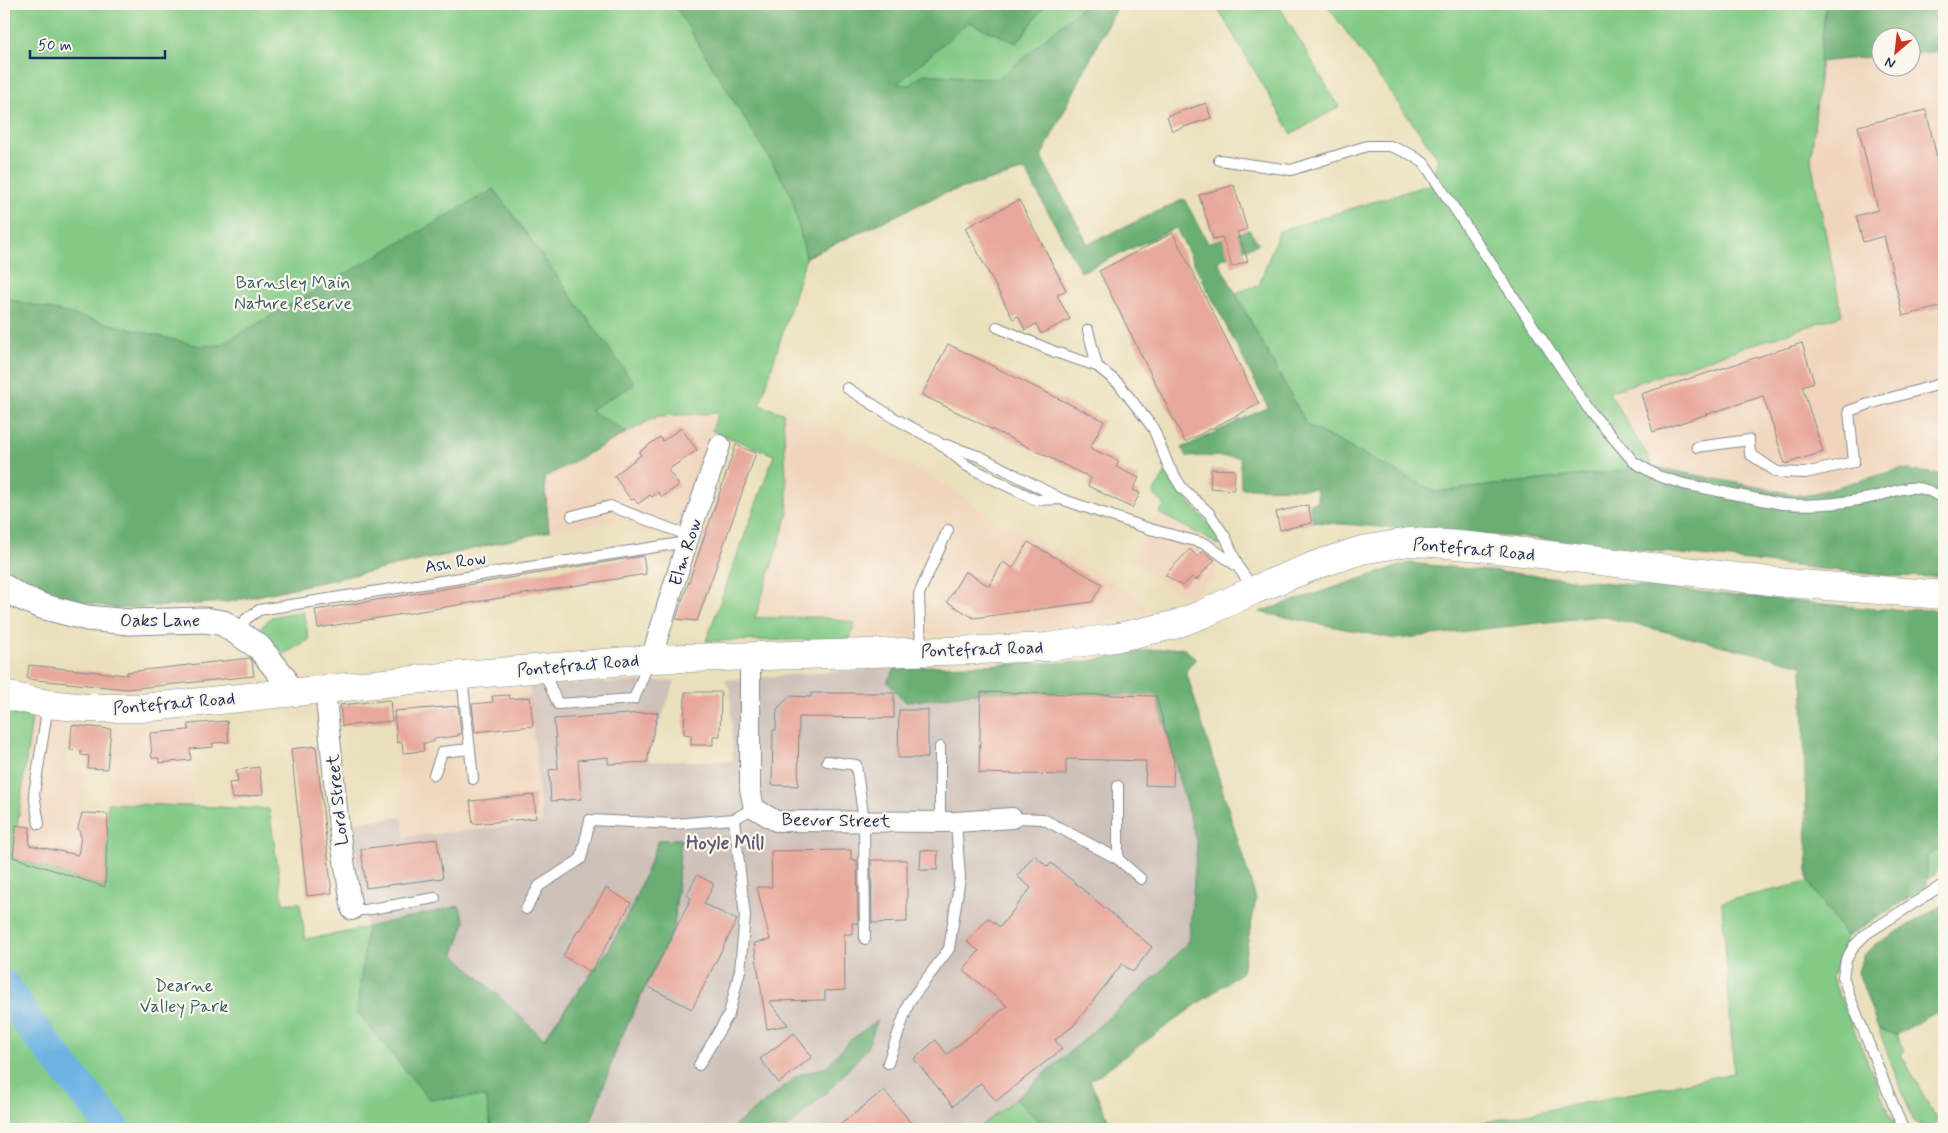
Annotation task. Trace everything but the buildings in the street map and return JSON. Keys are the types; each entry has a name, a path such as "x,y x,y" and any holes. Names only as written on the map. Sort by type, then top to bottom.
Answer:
{"highway":[{"name":"Pontefract Road","path":"4,695 48,704 141,712 288,693 462,674 651,659 1046,647 1114,638 1174,625 1316,564 1386,545 1426,542 1787,583 1944,595"}],"street":[{"name":"Elm Row","path":"651,659 687,542 720,445"},
{"name":"Oaks Lane","path":"4,587 18,596 41,606 87,618 129,622 204,620 222,623 259,647 273,662 283,677 288,693"},
{"path":"750,657 750,789 754,808"},
{"name":"Lord Street","path":"325,689 339,829 352,910"},
{"name":"Beevor Street","path":"754,808 776,822 948,822 1012,818"}],"lane":[{"path":"1219,160 1292,170 1367,146 1390,146 1410,154 1424,163 1590,411 1634,462 1646,470 1684,484 1798,506 1865,499 1915,486 1935,493 1944,500"},
{"path":"997,327 1055,352 1097,366 1119,384 1153,428 1169,467 1182,488 1210,513 1226,538 1238,567 1254,590"},
{"path":"1088,330 1097,366"},
{"path":"1697,447 1749,440 1750,454 1777,472 1805,473 1854,462 1849,411 1944,383"},
{"path":"847,388 896,419 938,442 967,466 1036,500 1061,498 1150,529 1206,544 1238,567"},
{"path":"572,516 610,506 679,532 687,542"},
{"path":"921,651 919,594 948,530"},
{"name":"Ash Row","path":"240,633 246,619 259,610 687,542"},
{"path":"542,668 558,704 634,699 651,659"},
{"path":"462,674 473,779"},
{"path":"39,824 34,794 48,704"},
{"path":"888,1063 909,1002 949,949 960,878 948,822 940,747"},
{"path":"434,775 442,752 470,749"},
{"path":"827,761 856,765 864,821 864,940"},
{"path":"1118,786 1118,859"},
{"path":"526,909 539,886 581,859 590,820 671,824 734,819 754,808"},
{"path":"1012,818 1043,819 1118,859 1141,879"},
{"path":"699,1065 729,1014 740,970 745,916 734,819"},
{"path":"1903,1129 1843,976 1846,960 1854,946 1866,934 1944,884"},
{"path":"352,910 365,910 435,898"}],"shaded area":[{"path":"1944,51 1944,475 1901,469 1804,496 1654,467 1609,392 1842,315 1811,161 1819,62 1870,57 1870,78 1920,78 1920,53"},
{"path":"718,413 677,538 620,520 549,531 544,478 658,416"},
{"path":"783,413 837,430 954,489 982,511 1138,596 1150,612 1121,619 1041,630 850,639 855,623 755,619 788,514"},
{"path":"1159,513 1217,544 1223,545 1213,579 1188,599 1130,561"},
{"path":"896,667 1154,670 1211,848 1212,949 1157,975 1016,1099 977,1129 588,1129 619,1042 633,904 609,949 543,1039 454,954 465,922 459,906 367,927 351,823 402,817 405,837 542,823 529,685 675,681 648,755 648,761 733,761 730,690 725,680"},
{"path":"529,685 542,823 405,837 390,699"},
{"path":"32,718 69,722 65,771 86,773 82,813 108,814 105,887 13,857"},
{"path":"187,719 193,805 108,803 115,726"}],"green space":[{"name":"Barnsley Main Nature Reserve","path":"4,4 1118,4 1025,170 942,194 806,257 760,405 783,413 788,514 755,618 820,617 855,623 850,639 706,641 774,455 712,431 718,413 658,416 544,477 549,531 447,555 228,602 4,573"},
{"path":"674,4 1046,4 1017,43 968,22 897,84 910,85 924,74 999,79 1085,4 1118,4 1041,157 1088,244 1184,199 1208,243 1249,230 1259,244 1243,249 1218,261 1307,425 1435,492 1654,467 1804,496 1901,469 1944,475 1944,577 1888,576 1541,539 1313,522 1309,504 1317,502 1317,489 1241,488 1240,457 1186,456 1182,448 1268,407 1176,228 1081,272 1025,170 942,194 806,257 791,194"},
{"path":"1215,4 1278,4 1339,107 1292,134"},
{"path":"1326,4 1826,4 1811,161 1842,315 1609,392 1654,467 1435,492 1307,425 1235,293 1259,285 1279,231 1431,184 1438,158"},
{"path":"1826,4 1944,4 1944,51 1920,53 1920,28 1870,28 1870,57 1819,62"},
{"path":"494,189 635,384 590,410 627,432 544,478 549,531 228,602 118,609 37,593 4,573 4,290 9,299 200,346 220,345"},
{"path":"1166,472 1171,482 1224,541 1223,545 1217,544 1159,513 1164,505 1153,493"},
{"path":"1409,563 1874,609 1944,610 1944,846 1927,856 1927,886 1847,937 1808,882 1802,665 1601,616 1396,639 1259,612"},
{"path":"303,611 309,640 284,654 259,630 271,617"},
{"path":"1182,647 1196,658 1186,671 1256,899 1242,972 1090,1081 1113,1129 1047,1129 1016,1099 1157,975 1189,941 1197,844 1156,696 981,692 906,702 887,682 896,667 1082,662 1150,650"},
{"name":"Dearne Valley Park","path":"4,711 32,718 13,857 105,887 108,803 269,809 283,903 300,903 305,939 342,933 459,906 465,922 454,954 543,1039 609,949 633,904 659,840 681,839 674,927 619,1042 588,1129 4,1129"},
{"path":"681,839 674,927 619,1042 588,1129 491,1129 486,1097 429,1099 357,1012 367,927 459,906 465,922 454,954 544,1039 609,949 633,904 659,840"},
{"path":"1944,846 1944,867 1927,880 1927,855"},
{"path":"1808,882 1847,937 1832,978 1896,1129 1451,1129 1734,1073 1722,902"},
{"path":"1944,904 1944,1008 1896,1035 1878,1028 1858,972 1863,956 1878,943"},
{"path":"878,1020 867,1048 840,1079 787,1129 731,1129 798,1075 826,1067 848,1042"},
{"path":"1878,1028 1896,1035 1905,1051 1901,1054 1938,1122 1926,1127 1914,1122"},
{"path":"1016,1099 1047,1129 977,1129"}],"waterway":[{"path":"4,986 27,1021 114,1129"}],"district":[{"name":"Hoyle Mill","path":"725,842"}]}
